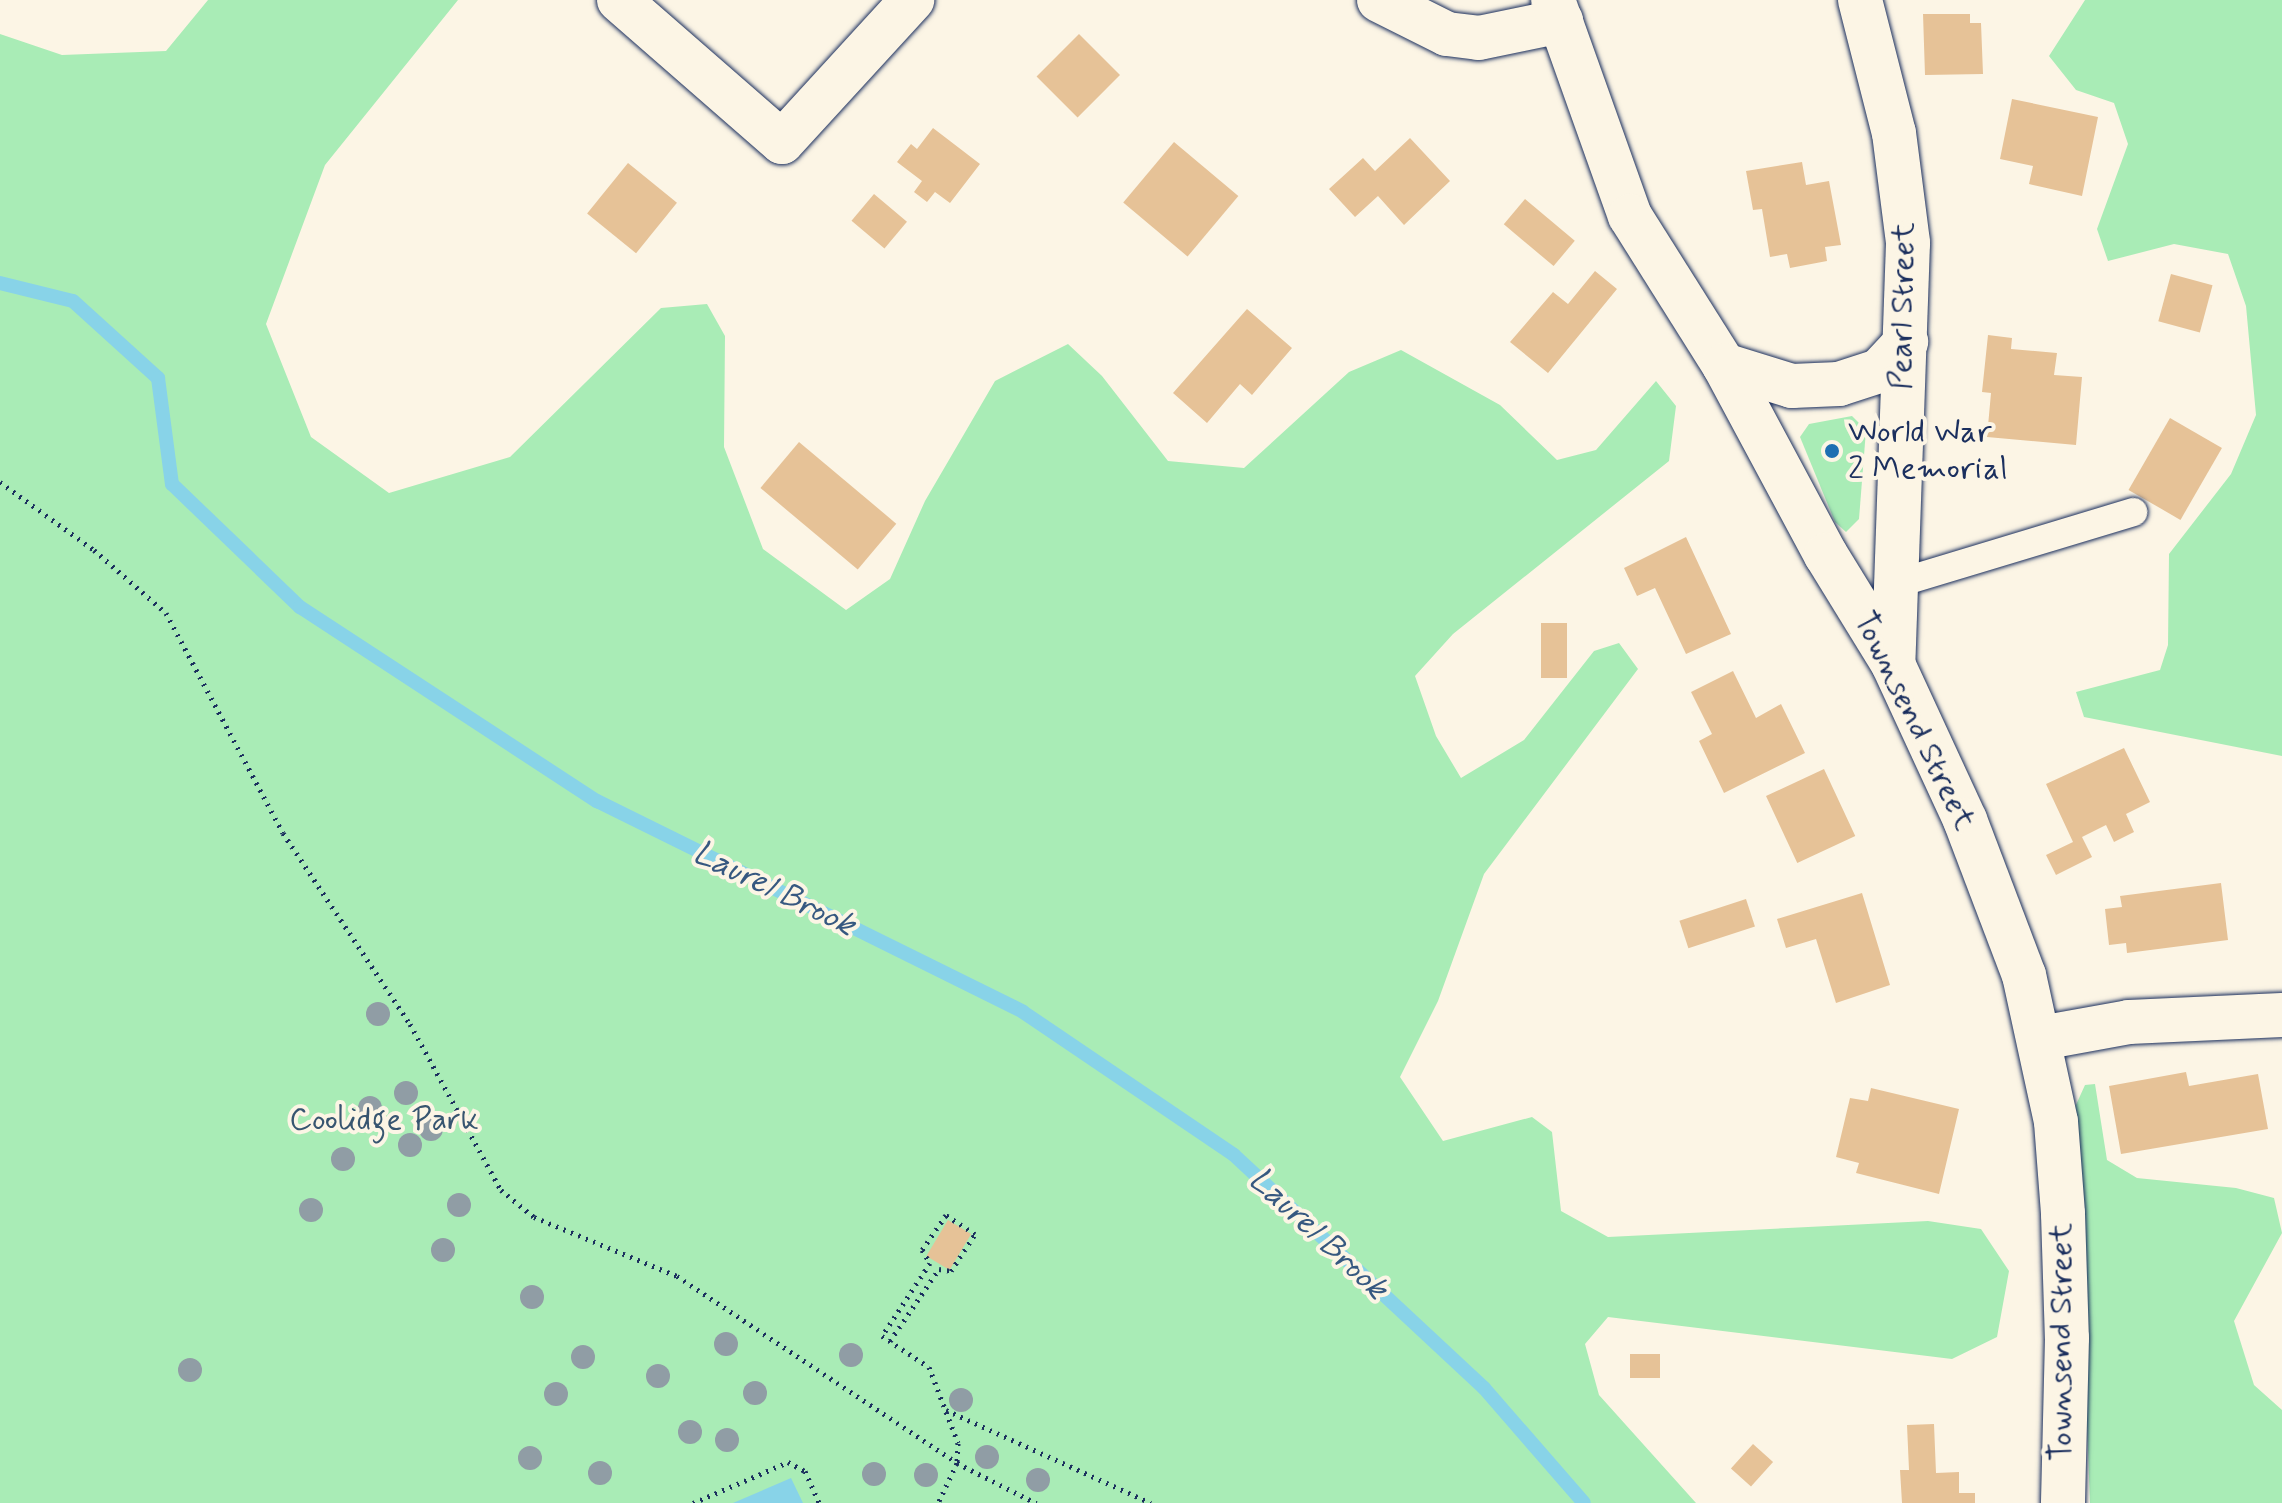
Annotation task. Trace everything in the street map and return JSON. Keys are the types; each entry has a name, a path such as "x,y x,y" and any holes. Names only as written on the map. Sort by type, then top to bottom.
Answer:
{"street":[{"path":"619,0 782,142 912,0"},
{"path":"1379,0 1447,34 1479,38 1557,10"},
{"name":"Pearl Street","path":"1860,0 1903,188 1908,243 1893,664"},
{"name":"Townsend Street","path":"1557,10 1630,216 1724,365 1826,555 1893,664 1965,820 2024,975 2041,1038 2056,1122 2063,1214 2067,1338 2063,1503"},
{"path":"1724,365 1792,386 1839,384 1879,371 1906,342"},
{"path":"2041,1038 2129,1022 2282,1015"}],"lane":[{"path":"1895,584 2133,512"}],"path":[{"path":"0,482 94,550 166,613 283,833 410,1024 501,1190 534,1217 677,1276 957,1463 1036,1503"},
{"path":"890,1341 939,1269 951,1271 975,1234 946,1215 922,1250 930,1263 882,1336 929,1367 958,1443 957,1463 938,1503"},
{"path":"945,1410 1151,1503"},
{"path":"693,1503 788,1462 805,1471 819,1503"}],"green space":[{"name":"Coolidge Park","path":"208,0 458,0 325,165 266,324 311,437 389,493 510,457 661,308 707,304 725,336 724,447 763,549 846,610 890,579 925,501 995,381 1068,344 1102,376 1168,461 1244,468 1349,372 1401,350 1500,405 1557,460 1596,450 1656,381 1676,406 1669,461 1453,634 1415,676 1436,736 1461,778 1524,740 1594,651 1619,643 1638,669 1484,874 1438,1001 1400,1077 1443,1141 1532,1117 1552,1132 1561,1211 1608,1237 1928,1221 1981,1229 2009,1271 1997,1337 1952,1359 1608,1317 1585,1344 1599,1395 1696,1503 0,1503 0,34 62,55 166,51"},
{"path":"2085,0 2282,0 2282,756 2084,717 2076,692 2160,670 2168,645 2169,554 2231,474 2256,415 2246,306 2228,254 2174,244 2108,261 2097,229 2128,144 2114,103 2076,90 2049,56"},
{"path":"1852,416 1866,430 1859,519 1846,532 1835,522 1800,437 1809,424"},
{"path":"2095,1084 2107,1160 2137,1178 2236,1188 2274,1198 2282,1233 2234,1321 2254,1385 2282,1410 2282,1503 2090,1503 2075,1107 2085,1085"}],"water":[{"path":"791,1478 803,1503 733,1503"}],"building":[{"path":"1923,14 1970,14 1970,23 1981,23 1983,74 1925,75"},
{"path":"1079,34 1120,75 1078,117 1037,76"},
{"path":"2012,99 2098,117 2082,196 2029,184 2033,166 2000,159"},
{"path":"933,128 980,164 950,203 935,192 927,202 914,192 922,181 897,162 911,144 917,149"},
{"path":"1410,138 1450,181 1404,225 1378,196 1355,217 1329,189 1363,158 1375,171"},
{"path":"1174,142 1238,196 1188,257 1123,203"},
{"path":"1802,162 1806,185 1829,181 1841,245 1825,247 1827,261 1790,268 1787,254 1770,257 1762,209 1753,210 1746,171"},
{"path":"628,163 677,203 636,253 587,214"},
{"path":"874,194 907,222 884,248 852,221"},
{"path":"1525,199 1575,241 1554,266 1504,224"},
{"path":"1595,271 1617,289 1548,373 1510,342 1553,292 1568,304"},
{"path":"2171,274 2213,285 2200,332 2158,321"},
{"path":"1247,309 1292,348 1252,395 1240,384 1207,423 1173,393"},
{"path":"1988,335 2012,338 2011,349 2057,353 2054,375 2082,377 2076,445 1987,437 1991,393 1982,392"},
{"path":"2170,418 2222,448 2180,520 2128,490"},
{"path":"799,442 896,524 858,570 760,488"},
{"path":"1686,537 1731,634 1686,654 1655,588 1637,596 1624,568"},
{"path":"1541,623 1567,623 1567,678 1541,678"},
{"path":"1733,671 1756,718 1781,704 1805,753 1724,793 1699,741 1712,734 1691,692"},
{"path":"2124,748 2150,802 2126,814 2134,832 2114,842 2106,825 2082,837 2092,857 2056,875 2046,855 2073,842 2046,784"},
{"path":"1824,769 1855,836 1797,863 1766,796"},
{"path":"2221,883 2228,940 2127,953 2126,943 2109,945 2105,909 2122,907 2120,896"},
{"path":"1862,893 1890,985 1836,1003 1816,939 1786,948 1777,919"},
{"path":"1746,899 1755,927 1688,948 1679,921"},
{"path":"2186,1072 2189,1086 2258,1074 2268,1129 2121,1154 2109,1086"},
{"path":"1871,1088 1959,1109 1939,1194 1856,1173 1859,1163 1836,1157 1850,1098 1868,1101"},
{"path":"948,1220 971,1234 950,1270 926,1256"},
{"path":"1630,1354 1660,1354 1660,1378 1630,1378"},
{"path":"1934,1424 1936,1473 1959,1472 1959,1493 1975,1493 1975,1503 1902,1503 1900,1470 1909,1470 1907,1425"},
{"path":"1753,1444 1773,1462 1751,1487 1731,1469"}],"waterway":[{"name":"Laurel Brook","path":"0,283 73,301 158,378 172,484 300,607 597,801 1023,1012 1234,1155 1484,1388 1584,1503"}],"place":[{"name":"World War 2 Memorial","path":"1832,451"}]}
